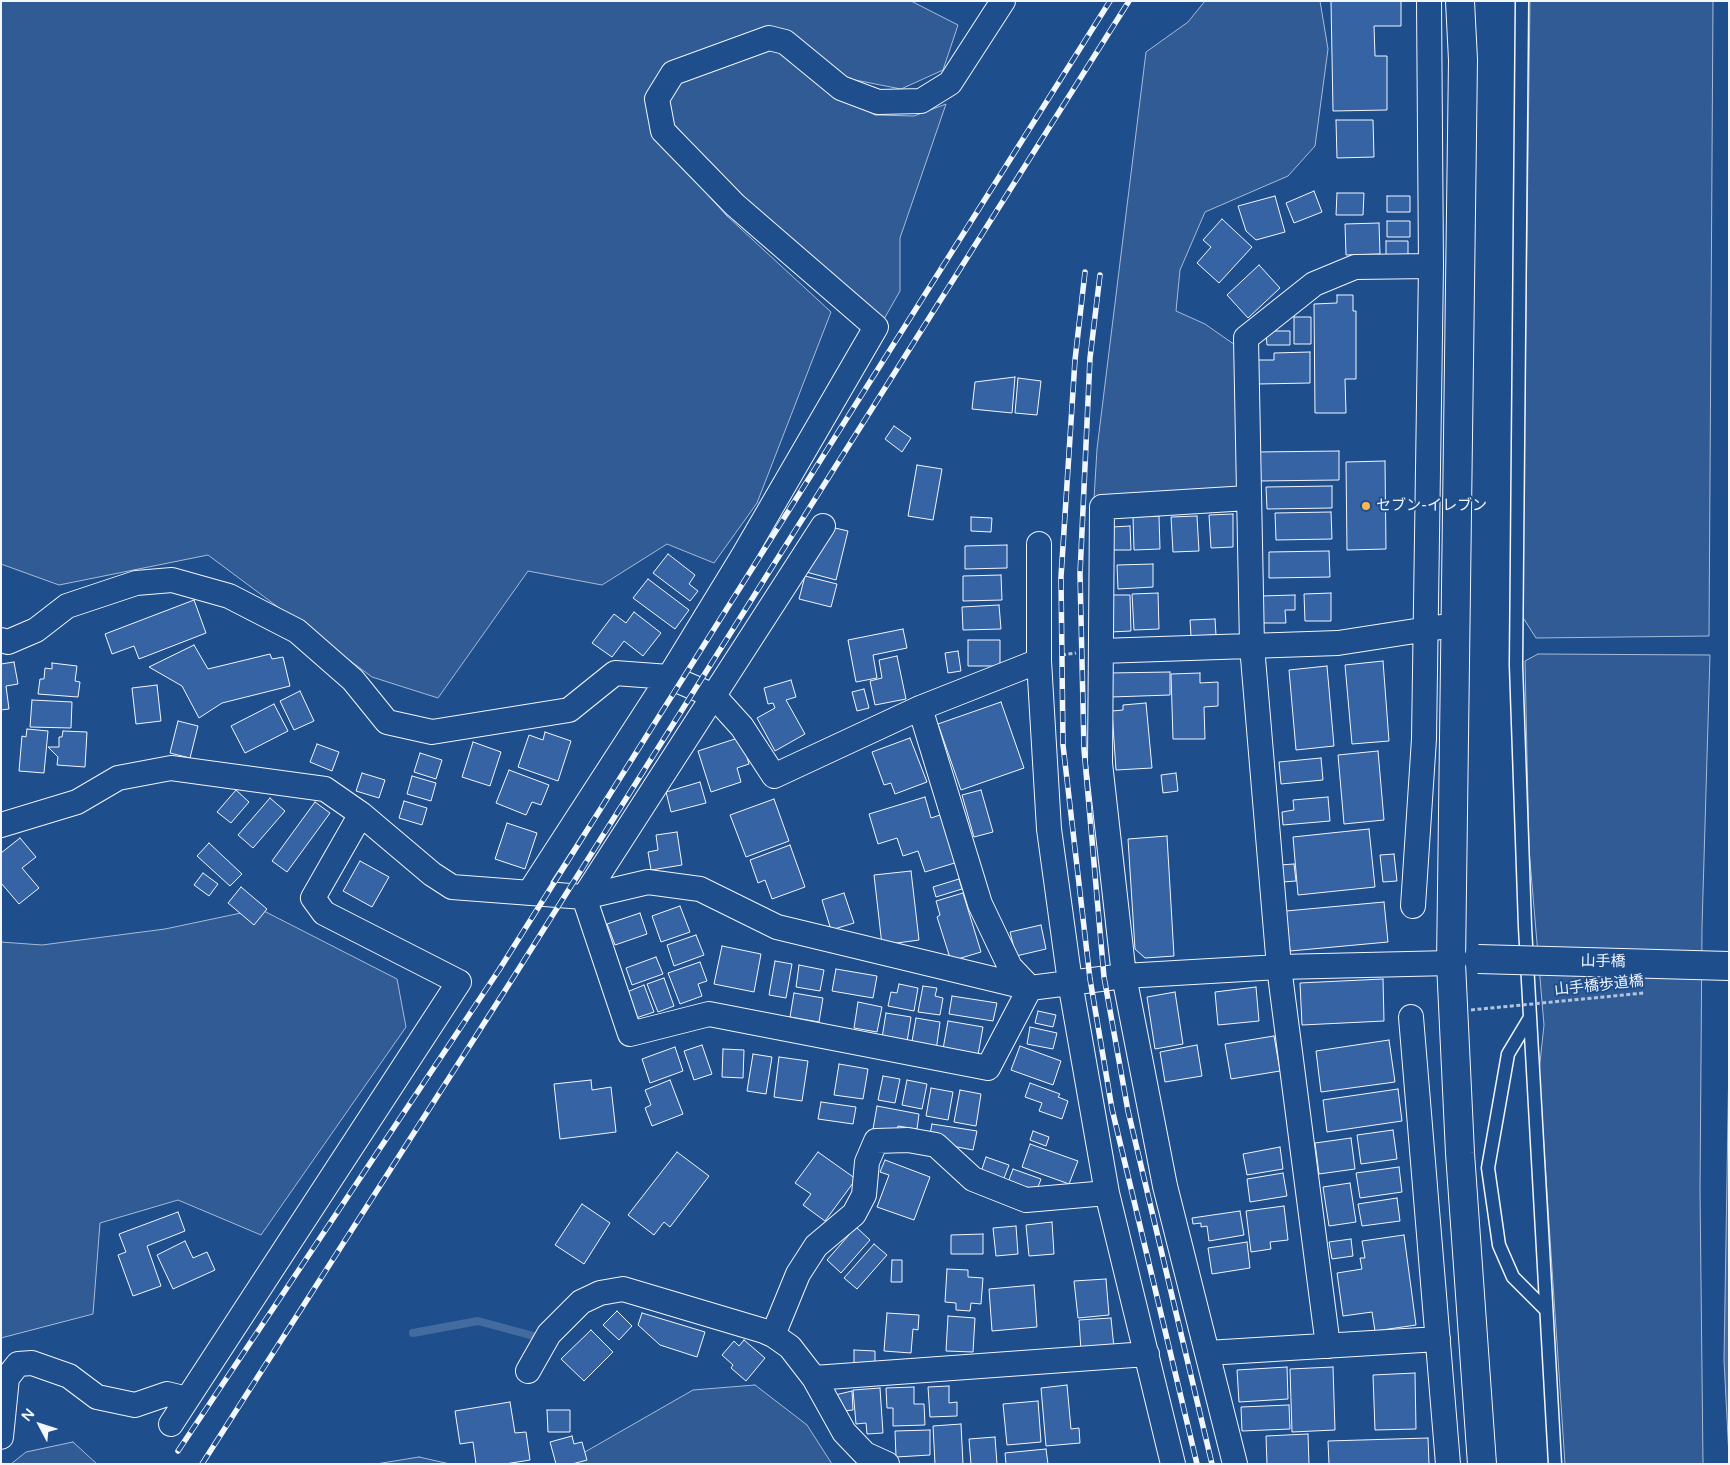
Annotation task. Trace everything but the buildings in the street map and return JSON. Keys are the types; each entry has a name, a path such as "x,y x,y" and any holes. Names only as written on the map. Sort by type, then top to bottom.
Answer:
{"street":[{"path":"528,893 668,677 743,556 876,327 735,205 663,131 657,99 673,73 769,38 785,42 841,88 878,102 921,101 950,83 1003,1"},
{"path":"1413,906 1424,739 1426,630 1431,266 1429,1"},
{"path":"1460,1 1463,60 1457,624 1451,962 1475,1172 1482,1464"},
{"path":"1328,1346 1279,966 1252,646 1246,338 1314,284 1354,267 1431,266"},
{"path":"1235,1464 1165,1186 1124,976 1100,763 1102,507 1248,498"},
{"path":"584,897 824,526"},
{"path":"1039,544 1039,661 1049,829 1070,982 1107,1193 1173,1464"},
{"path":"1,640 8,642 36,630 67,606 136,583 172,580 229,596 297,631 353,680 387,722 432,732 569,710 615,673 668,677 714,696 742,727 774,776 920,708 1039,661"},
{"path":"1102,651 1338,643 1457,624"},
{"path":"920,708 980,904 1010,967 1030,988"},
{"path":"1,825 77,802 118,778 171,768 325,789 361,814 432,874 452,887 584,897 648,882 700,889 777,927 1030,988 1124,976 1279,966 1451,962"},
{"path":"171,1424 459,982 324,912 313,898 361,814"},
{"path":"584,897 630,1034 709,1014 988,1068 1030,988"},
{"name":"山手橋","path":"1451,962 1478,959 1729,966"},
{"path":"1411,1017 1448,1464"},
{"path":"774,1335 798,1274 816,1246 854,1214 864,1195 867,1162 876,1141 908,1140 936,1145 973,1179 1026,1200 1107,1193"},
{"path":"528,1371 549,1334 581,1302 600,1293 623,1288 774,1335 790,1347 814,1378 844,1432 866,1454 887,1464"},
{"path":"1207,1353 1438,1339"},
{"path":"814,1378 1147,1354"},
{"path":"1,1437 7,1378 18,1364 32,1363 69,1376 97,1397 135,1405 167,1394 187,1398"}],"lane":[{"path":"1522,1 1516,665 1530,1018 1545,1309 1555,1458 1550,1464"},
{"path":"1530,1018 1508,1054 1475,1172 1499,1245 1513,1277 1545,1309"}],"path":[{"path":"1039,661 1045,658 1102,651"},
{"name":"山手橋歩道橋","path":"1471,1010 1650,992"}],"shaded area":[{"path":"1,1 911,1 958,25 943,70 901,89 845,78 798,41 667,66 658,140 727,216 831,312 757,503 714,563 667,544 602,585 528,571 438,698 372,677 208,555 59,585 1,564"},
{"path":"1205,1 1320,1 1328,49 1315,146 1288,176 1205,212 1180,270 1176,311 1205,324 1235,345 1240,484 1231,493 1094,499 1097,449 1146,52 1188,22"},
{"path":"1530,1 1713,1 1709,636 1536,638 1522,616"},
{"path":"766,49 781,51 835,93 875,115 914,116 946,104 900,238 900,291 884,319 744,204 670,126 666,100 679,81"},
{"path":"1538,654 1710,655 1702,927 1700,1191 1703,1464 1565,1464 1539,1072 1544,1025 1529,849 1525,661"},
{"path":"260,909 397,979 406,1027 261,1235 178,1200 100,1223 93,1314 1,1338 1,942 42,945 165,929"},
{"path":"1729,1056 1729,1457 1724,1360"},
{"path":"755,1385 807,1425 832,1464 564,1464 693,1390"},
{"path":"73,1442 97,1464 11,1464 26,1452"},
{"path":"419,1457 450,1464 376,1464"}],"waterway":[{"path":"413,1333 478,1321 541,1338"}],"railway":[{"path":"178,1451 499,970 1110,1"},
{"path":"202,1464 513,978 1129,1"},
{"path":"1085,272 1075,360 1061,577 1063,745 1090,979 1112,1109 1197,1464"},
{"path":"1100,275 1090,358 1080,574 1084,749 1104,977 1128,1111 1212,1464"}],"place":[{"name":"セブン-イレブン","path":"1366,506"}]}
